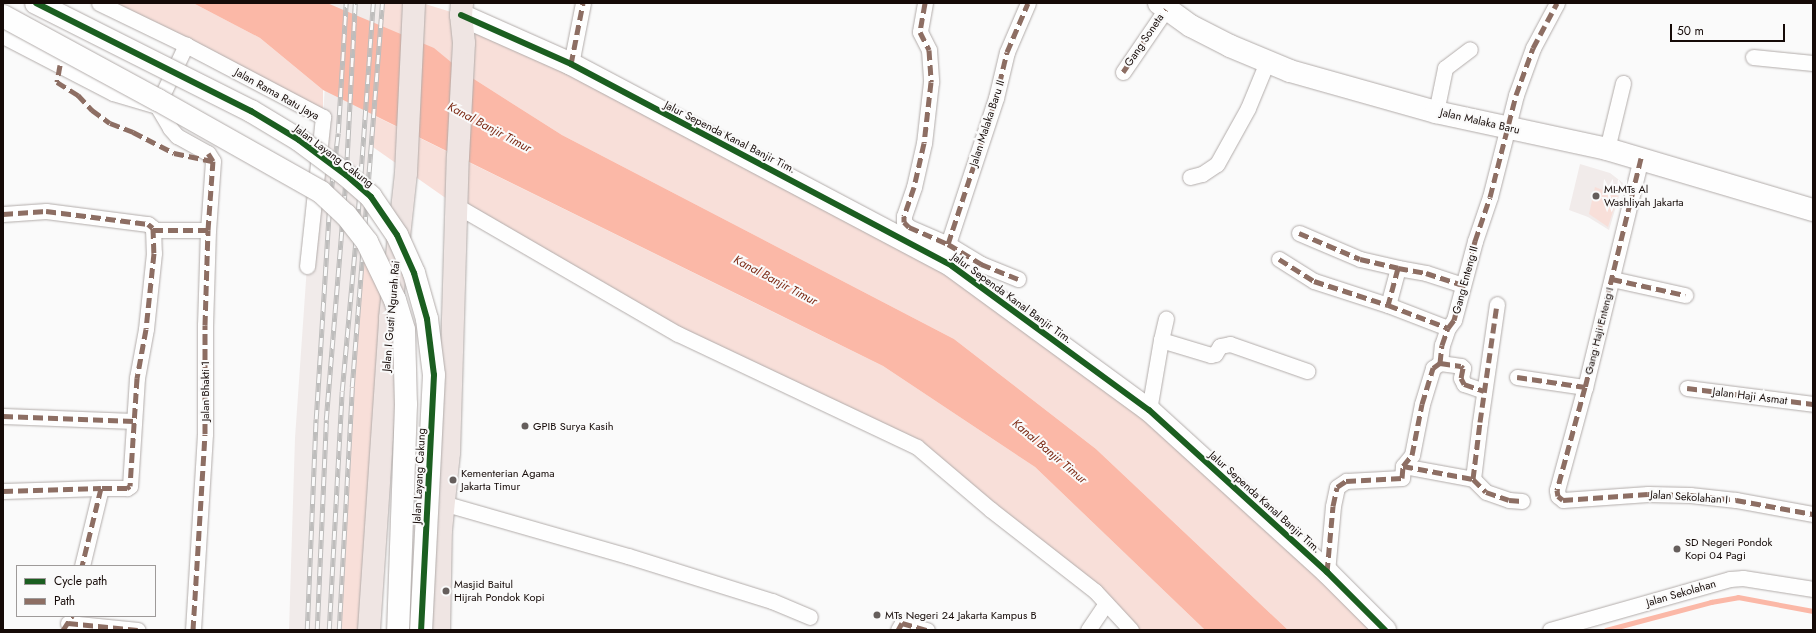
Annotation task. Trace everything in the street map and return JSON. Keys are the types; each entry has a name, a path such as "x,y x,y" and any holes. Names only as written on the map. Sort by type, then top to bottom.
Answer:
{"main road":[{"name":"Jalan I Gusti Ngurah Rai","path":"369,630 390,318 406,173 414,7"},
{"path":"439,630 443,503 449,453 458,157 464,43 461,9"}],"street":[{"name":"Jalan Layang Cakung","path":"36,3 251,111 300,140 346,175 371,197 397,235 414,273 427,319 434,375 421,630"},
{"name":"Jalan Rama Ratu Jaya","path":"99,3 323,117 307,266"},
{"path":"571,64 583,3"},
{"path":"925,3 920,32 929,50 931,82 924,143 914,187 904,216 904,222 909,226 948,244 981,264 1018,279"},
{"name":"Jalan Malaka Baru II","path":"948,244 996,98 1007,52 1028,3"},
{"name":"Gang Enteng II","path":"1328,572 1333,506 1337,487 1346,480 1402,478 1403,466 1412,454 1421,409 1433,368 1440,363 1442,345 1448,328 1454,320 1475,241 1490,197 1509,128 1516,95 1524,70 1533,48 1557,3"},
{"name":"Jalan Malaka Baru","path":"1162,6 1191,26 1230,46 1290,71 1436,112 1607,148 1813,210"},
{"name":"Gang Soneta","path":"1123,72 1162,6"},
{"name":"Jalur Sependa Kanal Banjir Tim.","path":"461,9 571,64 952,266 1149,410 1328,572 1385,630"},
{"name":"Jalan Layang Cakung","path":"3,16 158,100 321,192 346,214 367,242 395,300 404,330 406,404 398,630"},
{"path":"3,36 113,93 157,106 186,46"},
{"path":"1436,112 1445,68 1470,49"},
{"path":"1753,57 1813,63"},
{"path":"1190,177 1202,174 1217,164 1248,108 1268,62"},
{"path":"1607,148 1622,83"},
{"name":"Jalan Bhakti 1","path":"157,106 177,136 208,153 213,161 208,230 205,325 205,434 193,630"},
{"name":"Gang Haji Enteng I","path":"1563,500 1558,496 1557,490 1585,387 1641,158"},
{"path":"457,200 678,334 918,447 990,508 1094,591 1131,630"},
{"path":"3,214 46,211 148,224 152,226 153,230 154,253 146,329 137,378 130,486 127,488 3,491"},
{"path":"153,230 208,230"},
{"path":"1299,233 1360,259 1426,273 1463,285"},
{"path":"1279,259 1314,281 1388,305 1448,328"},
{"path":"1388,305 1398,268"},
{"path":"1612,279 1685,295"},
{"path":"1473,479 1497,304"},
{"path":"1149,410 1166,319"},
{"path":"1161,340 1211,356 1215,354 1220,346 1230,344 1307,371"},
{"path":"1440,363 1461,366 1463,368 1461,378 1464,384 1484,390"},
{"path":"1517,377 1585,387"},
{"name":"Jalan Haji Asmat","path":"1687,388 1813,404"},
{"path":"3,416 134,421"},
{"path":"1403,466 1473,479 1486,492 1509,500 1522,501"},
{"path":"82,565 101,488"},
{"name":"Jalan Sekolahan I","path":"1563,500 1648,494 1690,495 1736,500 1813,514"},
{"path":"443,503 635,558 772,601 810,617"},
{"name":"Jalan Sekolahan","path":"1550,630 1730,579 1743,578 1813,589"},
{"path":"1088,630 1106,603"},
{"path":"67,623 138,630"},
{"path":"898,630 902,623 927,630"}],"shaded area":[{"path":"99,3 193,3 260,38 323,90 323,117"},
{"path":"330,3 381,3 350,413 339,630 289,630 295,438 307,266 323,117"},
{"path":"382,3 422,3 461,15 923,251 1149,410 1385,630 1288,630 1096,449 954,339 562,135 463,72 381,27"},
{"path":"373,115 883,366 1035,467 1205,630 1133,630 917,447 678,334 457,206 370,145"},
{"name":"MI-MTs Al Washliyah Jakarta","path":"1580,164 1610,173 1623,183 1609,230 1588,217 1569,210"},
{"path":"1595,187 1618,196 1608,227 1589,214"},
{"path":"363,236 393,296 369,630 340,630 350,413"}],"water":[{"name":"Kanal Banjir Timur","path":"193,3 327,3 434,48 463,72 562,135 954,339 1096,449 1288,630 1205,630 1035,467 883,366 323,90 260,38"}],"waterway":[{"path":"1606,630 1711,602 1738,597 1813,611"}],"railway":[{"path":"307,630 316,419 330,199 338,133 346,3"},
{"path":"317,630 326,420 346,175 355,3"},
{"path":"329,630 342,391 357,227 373,3"},
{"path":"339,630 352,387 382,3"}],"marked path":[{"path":"571,64 583,3"},
{"path":"925,3 920,32 929,50 931,82 924,143 914,187 904,216 904,222 909,227 948,244 981,264 1018,279"},
{"path":"948,244 996,98 1007,52 1028,3"},
{"path":"1327,572 1333,506 1337,487 1346,481 1402,478 1403,466 1412,455 1422,404 1433,368 1440,363 1442,345 1448,328 1454,320 1475,241 1490,197 1516,95 1533,48 1557,3"},
{"path":"1123,72 1166,9"},
{"path":"60,65 57,82 78,95 92,110 110,123 133,132 174,153 213,161"},
{"path":"193,630 205,434 205,325 208,230 213,161 208,153"},
{"path":"1641,158 1585,387 1557,490 1558,496 1563,500 1648,494 1690,495 1736,500 1813,514"},
{"path":"3,214 46,211 148,224 153,228 154,253 146,329 137,378 130,486 127,488 101,488 82,565"},
{"path":"153,230 208,230"},
{"path":"1299,233 1360,259 1398,268 1388,305"},
{"path":"1279,259 1314,281 1388,305 1448,328"},
{"path":"1398,268 1426,273 1463,285"},
{"path":"1612,279 1685,295"},
{"path":"1473,479 1497,304"},
{"path":"1440,363 1461,366 1463,368 1461,378 1464,384 1484,391"},
{"path":"1517,377 1585,387"},
{"path":"1687,388 1813,404"},
{"path":"3,416 134,421"},
{"path":"1403,466 1473,479 1486,492 1509,500 1522,501"},
{"path":"3,491 101,488"},
{"path":"63,630 71,617"},
{"path":"68,623 138,630"},
{"path":"898,630 902,623 927,630"}],"cycle path":[{"path":"36,3 251,111 299,140 346,175 371,197 397,235 414,273 427,319 434,375 421,630"},
{"path":"461,15 571,64 952,266 1149,410 1327,572 1385,630"}],"place":[{"name":"MI-MTs Al Washliyah Jakarta","path":"1596,196"},
{"name":"GPIB Surya Kasih","path":"525,426"},
{"name":"Kementerian Agama Jakarta Timur","path":"453,480"},
{"name":"SD Negeri Pondok Kopi 04 Pagi","path":"1677,549"},
{"name":"Masjid Baitul Hijrah Pondok Kopi","path":"446,591"},
{"name":"MTs Negeri 24 Jakarta Kampus B","path":"877,615"}]}
